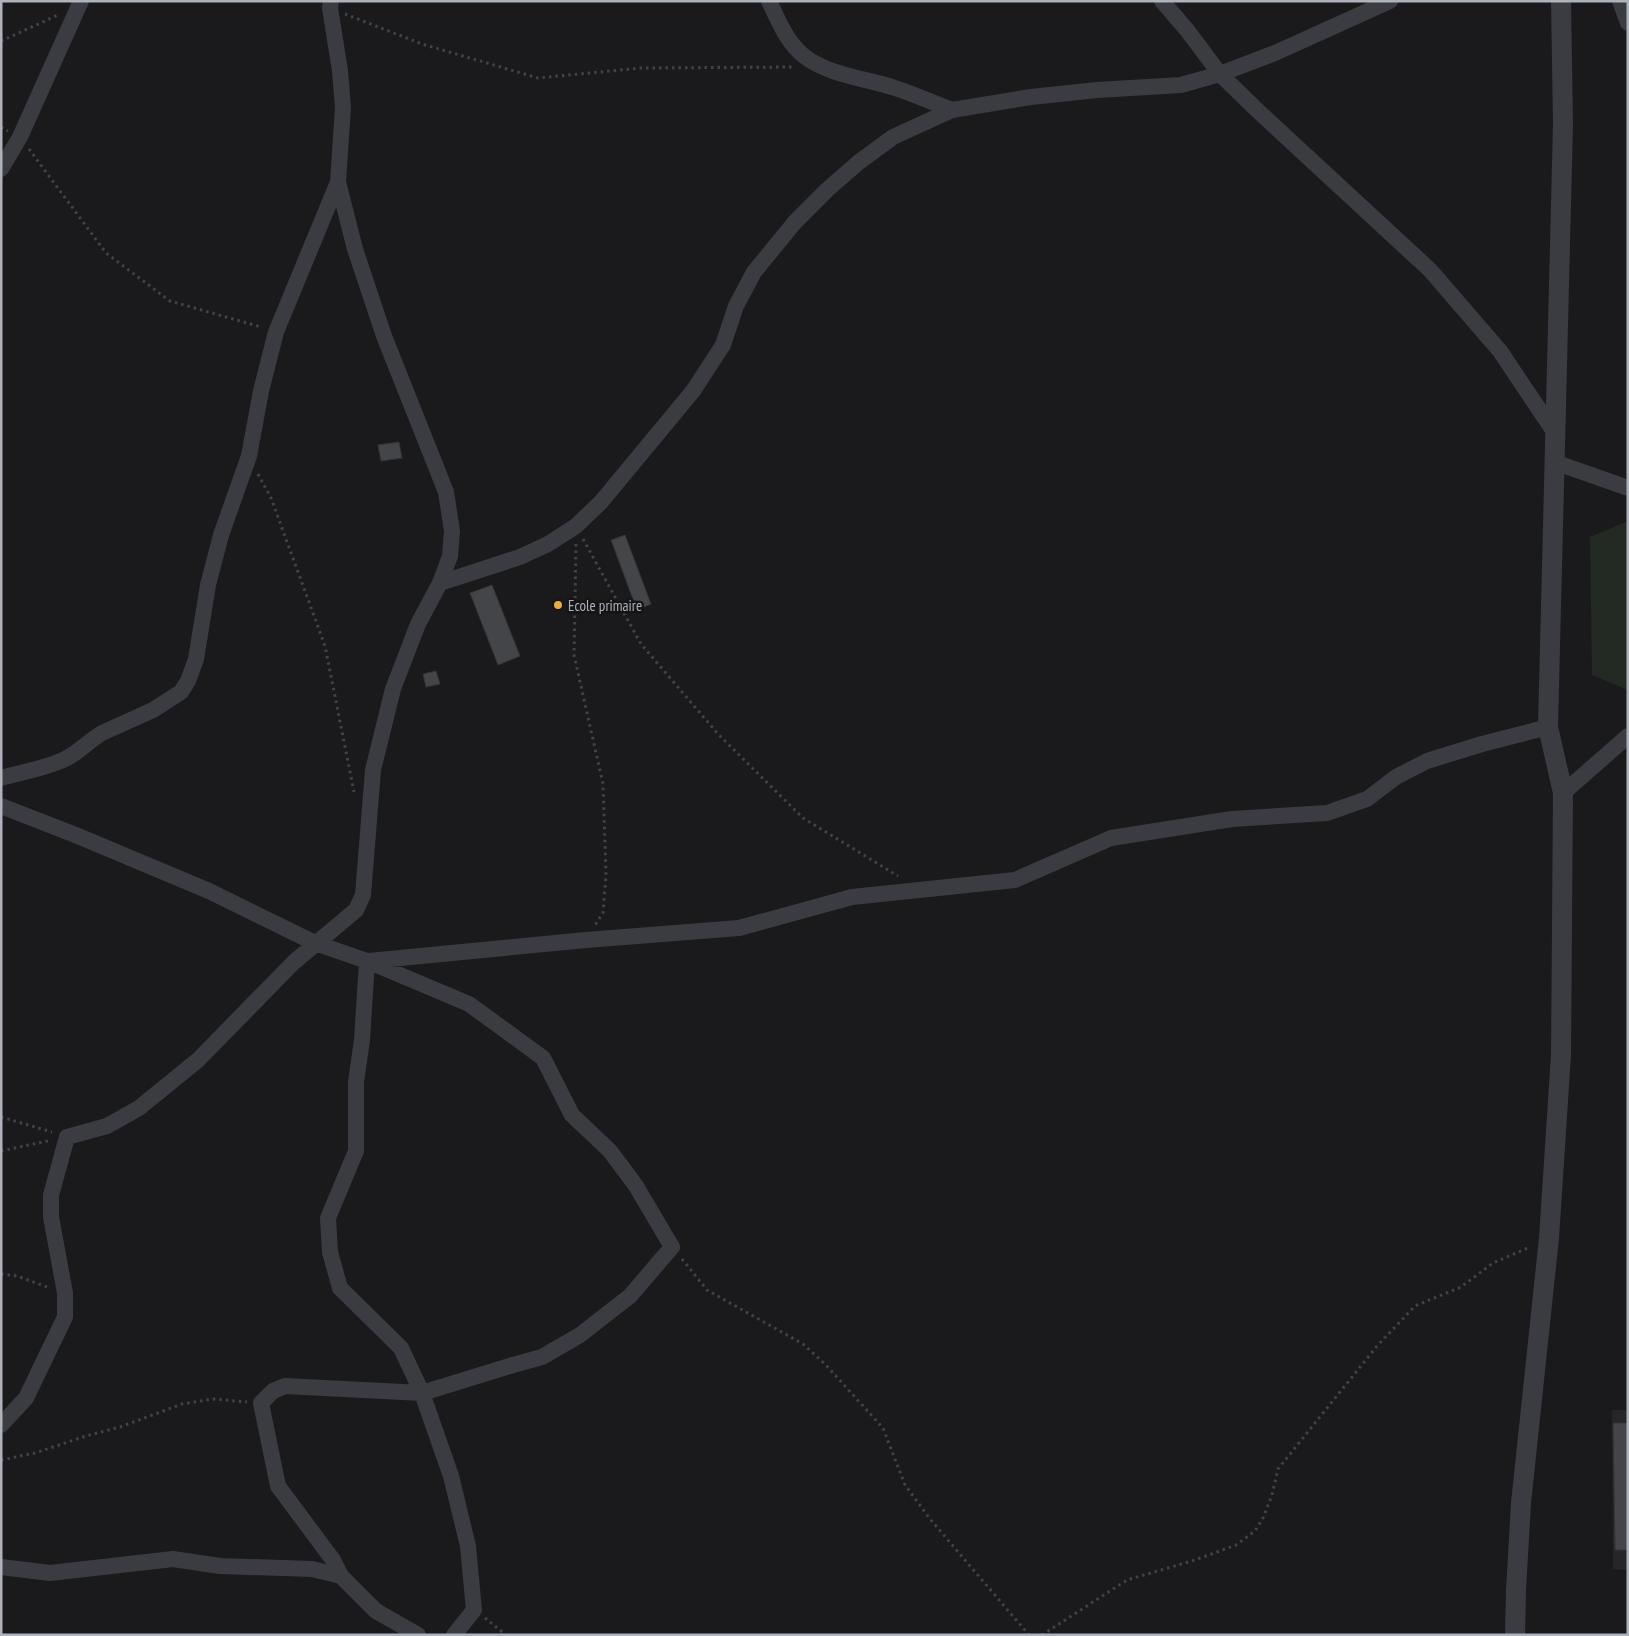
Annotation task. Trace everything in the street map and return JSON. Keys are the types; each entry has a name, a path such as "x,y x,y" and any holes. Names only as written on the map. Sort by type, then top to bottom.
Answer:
{"street":[{"path":"769,1 789,39 804,56 821,67 894,87 952,110"},
{"path":"1162,1 1188,30 1220,74 1430,270 1500,351 1555,433"},
{"path":"1516,1635 1516,1590 1521,1503 1549,1238 1561,1056 1563,793 1548,727 1563,124 1561,1"},
{"path":"1620,1 1628,23"},
{"path":"440,583 520,557 548,544 576,526 602,502 694,391 723,344 736,306 754,272 795,222 859,162 893,136 952,110 1031,97 1096,90 1181,86 1220,74 1275,53 1386,2"},
{"path":"1,168 20,137 79,4"},
{"path":"1,1425 26,1398 65,1317 65,1293 51,1217 51,1195 67,1137 107,1126 139,1108 198,1060 294,962 356,910 362,895 373,770 393,689 418,624 440,583 450,556 452,531 446,492 384,336 355,248 338,182 343,107 340,71 330,5"},
{"path":"1,778 36,770 63,760 83,749 102,733 153,710 181,692 188,681 196,659 208,585 221,535 249,456 261,391 276,332 338,182"},
{"path":"1554,462 1628,488"},
{"path":"367,961 586,940 739,928 852,897 1015,880 1111,838 1232,819 1327,814 1367,799 1396,777 1427,761 1548,727"},
{"path":"1563,793 1628,736"},
{"path":"1,806 209,891 315,943 367,961 469,1004 543,1058 572,1115 610,1151 636,1186 672,1247 630,1296 580,1335 542,1357 513,1364 422,1393 286,1386 273,1391 260,1403 278,1486 333,1560 340,1576 376,1611 418,1635"},
{"path":"367,961 362,1040 356,1082 356,1151 328,1218 330,1252 340,1288 401,1348 422,1393 451,1476 468,1546 474,1610 454,1635"},
{"path":"1,1567 50,1573 173,1559 220,1566 312,1569 340,1576"}],"path":[{"path":"1,41 79,4"},
{"path":"330,5 422,44 538,78 642,68 821,67"},
{"path":"20,137 106,253 170,301 276,332"},
{"path":"249,456 271,498 325,646 356,799"},
{"path":"576,526 641,644 718,734 802,818 920,890"},
{"path":"576,526 574,655 603,784 605,856 603,913 586,940"},
{"path":"1,1117 67,1137"},
{"path":"1,1151 67,1137"},
{"path":"1042,1635 1127,1580 1195,1560 1236,1545 1255,1531 1263,1518 1278,1469 1377,1346 1415,1306 1461,1287 1493,1263 1549,1238"},
{"path":"672,1247 708,1290 803,1344 831,1370 883,1428 905,1485 930,1518 1029,1635"},
{"path":"1,1274 17,1276 65,1293"},
{"path":"1,1460 34,1453 120,1427 182,1404 213,1399 260,1403"},
{"path":"474,1610 506,1635"}],"shaded area":[{"path":"1628,521 1628,690 1592,675 1590,537"},
{"path":"1612,1410 1628,1410 1628,1570 1613,1569"}],"building":[{"path":"399,442 402,458 381,461 378,445"},
{"path":"625,535 651,604 637,610 611,540"},
{"path":"492,585 520,656 498,665 470,593"},
{"path":"436,671 440,684 426,687 423,674"},
{"path":"1613,1423 1628,1423 1628,1550 1615,1550"}],"place":[{"name":"Ecole primaire","path":"558,605"}]}
